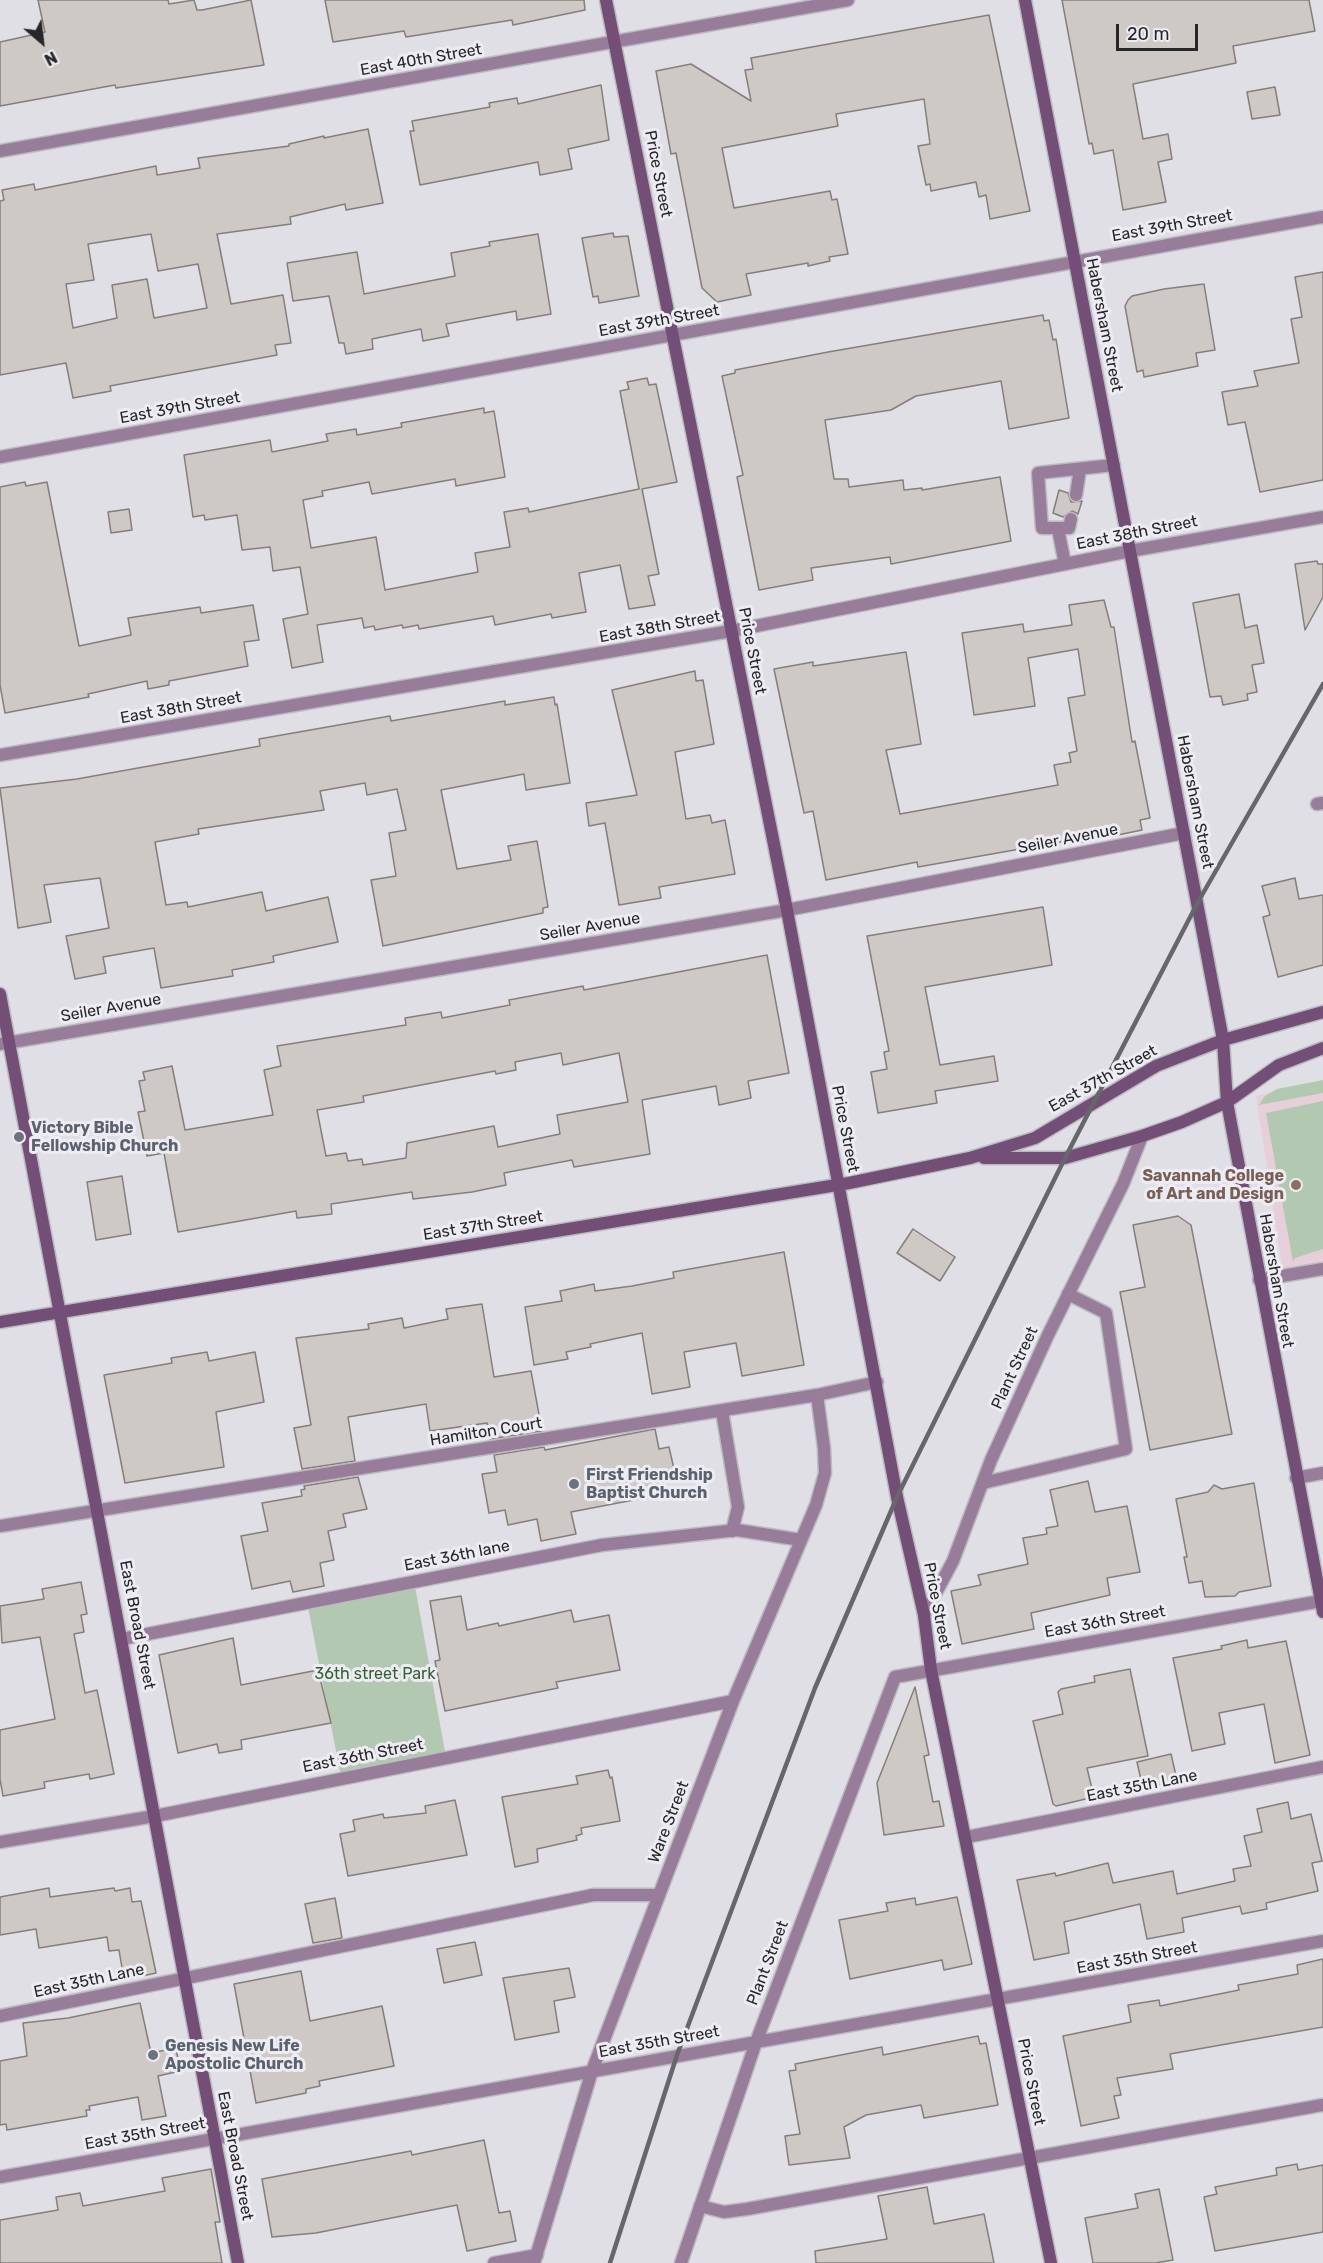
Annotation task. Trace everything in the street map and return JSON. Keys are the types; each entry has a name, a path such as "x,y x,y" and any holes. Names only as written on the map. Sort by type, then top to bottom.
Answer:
{"main road":[{"name":"Price Street","path":"606,0 787,910 897,1497 924,1615 932,1670 1051,2263"},
{"name":"Habersham Street","path":"1025,0 1223,1040 1227,1102 1258,1280 1322,1606"},
{"name":"East Broad Street","path":"0,994 5,1043 61,1311 238,2263"},
{"name":"East 37th Street","path":"0,1322 838,1184 970,1158 1035,1138 1156,1066 1223,1040 1323,1012"},
{"name":"East 37th Street","path":"970,1158 1065,1158 1142,1136 1182,1122 1227,1102 1279,1065 1323,1048"}],"street":[{"name":"East 40th Street","path":"0,151 848,0"},
{"name":"East 39th Street","path":"0,457 673,336 1075,260 1323,217"},
{"path":"1071,519 1069,528 1058,530 1042,528 1038,473 1114,465"},
{"path":"1076,495 1080,469"},
{"name":"East 38th Street","path":"0,755 731,631 1130,551 1323,517"},
{"path":"1058,530 1065,564"},
{"name":"Seiler Avenue","path":"5,1043 787,910 1184,833"},
{"name":"Plant Street","path":"924,1615 953,1561 983,1483 1068,1294 1123,1184 1142,1136"},
{"path":"1258,1280 1323,1269"},
{"path":"983,1483 1126,1449 1106,1313 1068,1294"},
{"name":"Hamilton Court","path":"0,1526 722,1411 877,1382"},
{"name":"Ware Street","path":"536,2259 592,2071 733,1701 816,1505 825,1473 817,1395"},
{"path":"722,1411 738,1507 732,1531"},
{"path":"1296,1478 1323,1473"},
{"name":"East 36th lane","path":"122,1639 602,1545 732,1531 801,1540"},
{"name":"East 36th Street","path":"895,1677 1322,1606"},
{"name":"Plant Street","path":"681,2263 756,2042 895,1677"},
{"name":"East 36th Street","path":"0,1842 155,1816 733,1701"},
{"name":"East 35th Lane","path":"967,1837 1323,1767"},
{"name":"East 35th Lane","path":"0,2016 593,1895 659,1895"},
{"name":"East 35th Street","path":"0,2177 1323,1941"},
{"path":"700,2206 724,2212 747,2209 1323,2105"},
{"path":"494,2263 536,2259"}],"shaded area":[{"name":"Savannah College of Art and Design","path":"1323,1081 1323,1274 1284,1281 1256,1096"}],"green space":[{"path":"1323,1080 1323,1093 1259,1105 1265,1096 1277,1089"},
{"name":"Savannah College of Art and Design","path":"1323,1101 1323,1249 1295,1258 1293,1262 1266,1113"},
{"name":"36th street Park","path":"414,1581 446,1757 341,1777 307,1602"}],"building":[{"path":"38,0 168,0 169,4 194,0 197,10 202,10 251,0 264,65 116,88 115,85 0,106 0,42 45,32"},
{"path":"325,0 584,0 585,10 513,25 512,20 406,37 404,31 333,42"},
{"path":"1062,0 1309,0 1315,31 1233,46 1236,63 1133,84 1143,139 1168,134 1172,159 1158,162 1166,202 1123,210 1113,150 1094,154 1092,143 1089,144"},
{"path":"989,15 1030,211 990,219 986,195 979,197 976,182 931,191 930,184 926,185 918,146 930,144 924,99 836,114 838,126 722,148 734,208 830,191 832,200 837,199 848,254 829,257 830,261 808,266 808,263 746,274 751,295 717,302 702,288 676,153 671,154 656,71 691,64 751,101 745,70 753,69 751,58"},
{"path":"601,85 609,140 568,149 572,169 540,175 538,162 420,185 410,131 414,131 412,121 490,107 489,103 517,98 518,104"},
{"path":"1275,87 1280,115 1252,119 1247,92"},
{"path":"368,129 383,203 346,210 345,204 290,217 291,224 217,234 231,304 283,295 291,343 275,345 277,355 110,386 111,391 73,398 66,363 0,375 0,201 4,200 2,190 34,184 35,190 156,166 157,175 200,168 198,158 289,146 289,144 324,136 324,138","holes":["151,234 158,271 198,264 207,308 154,318 147,279 112,285 117,318 73,328 66,284 94,280 88,244"]},
{"path":"613,233 614,237 628,236 639,296 599,303 598,296 593,297 582,238"},
{"path":"538,234 551,314 517,320 516,311 446,324 449,336 423,341 421,329 372,339 373,349 346,354 344,343 339,343 329,296 293,301 287,263 357,252 364,294 455,276 451,253 490,246 489,242"},
{"path":"1323,272 1323,480 1260,492 1245,422 1228,425 1222,392 1258,386 1254,371 1299,363 1291,319 1302,317 1295,277"},
{"path":"1204,284 1215,350 1196,353 1198,366 1144,377 1143,370 1137,372 1125,306 1128,300 1132,296 1164,289"},
{"path":"1043,315 1044,321 1049,320 1053,340 1056,339 1069,418 1009,429 1001,381 916,396 891,410 825,420 834,479 848,479 849,487 903,480 904,490 922,488 922,490 1000,477 1011,541 891,564 890,557 811,568 813,580 759,590 737,477 743,475 722,376 735,373 735,370 828,352"},
{"path":"647,378 649,385 656,384 677,482 642,489 659,574 648,576 655,605 629,609 620,565 579,573 586,612 552,618 551,614 495,625 493,616 419,629 418,625 403,628 402,625 375,630 374,626 364,628 362,618 317,625 323,662 292,668 283,619 308,614 300,567 273,571 270,547 242,550 237,515 205,520 204,515 193,517 184,455 270,440 272,452 328,441 326,434 356,429 357,435 402,427 401,423 484,408 484,413 494,411 505,477 456,486 455,479 372,494 369,482 322,491 323,496 303,500 311,548 376,537 385,590 478,572 475,553 510,547 504,512 528,508 529,512 639,489 620,391 629,389 627,382"},
{"path":"25,482 26,486 47,482 79,646 131,635 128,618 200,607 201,613 253,605 259,640 244,642 248,666 169,681 169,685 148,689 147,681 88,694 89,697 5,713 0,685 0,487"},
{"path":"1059,490 1068,493 1071,502 1082,501 1078,514 1072,511 1063,517 1053,513"},
{"path":"129,509 132,530 111,533 108,512"},
{"path":"1317,561 1318,564 1323,564 1323,597 1305,630 1295,564"},
{"path":"1239,594 1245,628 1257,625 1264,663 1252,665 1257,692 1247,694 1248,700 1223,705 1221,696 1210,697 1193,603"},
{"path":"1104,600 1111,627 1114,627 1132,742 1135,741 1150,818 1140,820 1142,830 1078,843 1077,839 918,867 917,862 826,880 813,811 804,813 774,669 813,662 813,666 906,652 921,744 886,750 900,814 1058,785 1054,765 1071,762 1069,753 1077,751 1068,698 1085,695 1078,649 1028,658 1035,706 974,715 962,633 1023,624 1024,632 1072,625 1069,605"},
{"path":"695,671 696,681 703,680 714,744 675,752 686,819 710,815 712,823 725,820 735,874 659,887 661,898 619,905 605,823 589,826 586,803 637,795 612,690"},
{"path":"554,697 570,783 526,790 524,774 441,790 457,869 511,860 508,846 537,841 548,907 543,908 543,913 383,946 371,880 396,876 389,833 406,830 397,789 367,795 365,783 320,791 324,810 198,829 199,834 155,842 166,905 187,902 188,907 262,892 266,911 328,897 338,942 273,956 274,962 232,970 233,976 161,988 154,948 103,957 106,973 75,979 66,936 109,928 100,878 44,885 51,922 18,928 0,788 77,779 260,746 259,739 390,716 391,721 505,701 505,705"},
{"path":"1295,878 1299,899 1323,895 1323,965 1278,977 1263,917 1270,915 1262,886"},
{"path":"1043,907 1052,965 925,987 940,1065 994,1056 998,1081 935,1091 937,1103 878,1113 871,1072 887,1069 884,1052 889,1051 867,936"},
{"path":"767,955 789,1073 748,1081 751,1098 719,1105 716,1086 642,1100 650,1154 574,1167 572,1160 504,1173 506,1185 472,1192 413,1199 412,1192 331,1204 332,1214 297,1218 296,1211 178,1232 164,1153 147,1156 138,1112 145,1111 139,1081 145,1080 143,1072 172,1066 185,1130 273,1115 264,1070 281,1066 277,1046 406,1025 405,1018 441,1012 442,1018 510,1005 509,1000 583,986 584,990","holes":["561,1053 563,1065 619,1053 628,1102 557,1115 560,1134 498,1147 494,1126 407,1143 406,1158 363,1165 362,1159 348,1161 346,1153 326,1156 317,1110 364,1102 363,1096 495,1071 496,1074 516,1070 515,1062"]},
{"path":"122,1176 131,1234 96,1240 87,1182"},
{"path":"1178,1216 1191,1225 1232,1434 1150,1450 1120,1292 1145,1287 1133,1225"},
{"path":"913,1229 955,1257 940,1281 897,1253"},
{"path":"784,1252 804,1365 742,1376 736,1343 684,1352 690,1387 652,1394 642,1333 590,1344 591,1347 566,1352 568,1359 534,1365 525,1307 562,1301 560,1291 594,1284 595,1291 632,1286 674,1278 673,1272"},
{"path":"482,1304 494,1377 531,1371 542,1431 490,1439 487,1423 430,1431 426,1404 348,1417 355,1461 302,1469 294,1428 311,1425 296,1338 369,1329 368,1324 402,1318 404,1328 448,1319 446,1309"},
{"path":"207,1352 209,1361 255,1352 264,1402 216,1412 224,1467 125,1483 104,1375 172,1363 171,1358"},
{"name":"First Friendship Baptist Church","path":"655,1429 659,1449 669,1447 674,1469 661,1472 665,1494 571,1512 576,1534 541,1541 537,1519 508,1525 505,1510 489,1513 482,1474 497,1472 494,1455 544,1447 545,1450"},
{"path":"358,1477 367,1509 343,1514 346,1527 328,1531 334,1560 320,1563 324,1586 293,1592 290,1581 252,1589 241,1536 268,1531 262,1503 302,1496 301,1490 305,1489 304,1486"},
{"path":"1088,1481 1095,1512 1127,1506 1140,1572 1107,1578 1110,1595 1031,1613 1034,1629 962,1644 951,1591 981,1585 978,1575 1028,1564 1023,1538 1047,1534 1046,1528 1058,1526 1050,1490"},
{"path":"1254,1483 1271,1586 1239,1592 1235,1596 1205,1597 1202,1581 1189,1583 1184,1557 1187,1557 1176,1499 1208,1492 1214,1485 1222,1489"},
{"path":"81,1582 87,1614 81,1615 84,1632 74,1634 85,1693 97,1690 114,1774 90,1779 89,1774 44,1782 45,1788 3,1796 0,1779 0,1730 55,1719 40,1637 2,1643 0,1606 44,1599 42,1589"},
{"path":"461,1596 467,1630 498,1623 499,1626 571,1610 574,1622 609,1615 620,1670 556,1682 558,1688 445,1711 435,1661 440,1660 430,1601"},
{"path":"233,1638 241,1685 318,1670 331,1723 241,1740 242,1749 219,1753 217,1744 178,1753 159,1655"},
{"path":"1247,1640 1248,1648 1286,1641 1310,1755 1275,1763 1264,1704 1219,1713 1225,1744 1192,1751 1173,1658 1222,1649 1221,1646"},
{"path":"1130,1669 1148,1756 1087,1768 1094,1797 1056,1806 1053,1804 1033,1721 1063,1714 1058,1692 1061,1689 1095,1682 1094,1676"},
{"path":"915,1687 929,1755 924,1756 933,1802 939,1801 944,1826 884,1835 877,1783"},
{"path":"1171,1754 1177,1780 1143,1789 1137,1762"},
{"path":"608,1770 610,1778 612,1777 620,1821 581,1828 582,1834 576,1836 577,1840 537,1849 538,1862 515,1867 502,1797 578,1784 576,1776"},
{"path":"455,1800 467,1855 348,1876 340,1834 355,1831 353,1820 383,1814 384,1818 426,1813 425,1806"},
{"path":"1288,1802 1291,1819 1311,1814 1322,1861 1312,1863 1318,1891 1266,1903 1267,1909 1242,1914 1240,1906 1182,1918 1184,1932 1147,1939 1140,1904 1064,1922 1069,1953 1034,1960 1017,1880 1055,1873 1056,1876 1108,1863 1113,1883 1173,1871 1177,1894 1235,1881 1233,1869 1251,1866 1244,1836 1262,1832 1257,1809"},
{"path":"49,1888 50,1897 130,1888 132,1902 141,1901 156,1973 124,1980 119,1950 109,1951 107,1937 39,1948 36,1929 0,1935 0,1897"},
{"path":"957,1897 972,1964 944,1970 942,1960 850,1979 839,1920 888,1911 886,1903 915,1898 916,1905"},
{"path":"335,1898 342,1938 313,1943 305,1904"},
{"path":"475,1942 482,1975 444,1983 437,1949"},
{"path":"1323,1959 1323,2027 1170,2054 1173,2069 1117,2078 1121,2095 1114,2096 1119,2118 1081,2126 1063,2036 1131,2022 1128,2005 1159,2000 1160,2006 1239,1990 1238,1985 1298,1974 1297,1965"},
{"path":"569,1968 575,1997 554,2001 559,2032 515,2040 503,1978"},
{"path":"301,1971 310,2021 382,2006 394,2066 319,2081 320,2086 306,2089 306,2093 256,2103 234,1984"},
{"path":"140,2003 151,2053 176,2048 180,2071 158,2076 166,2116 142,2120 138,2097 89,2106 90,2110 86,2110 87,2116 7,2130 6,2124 0,2125 0,2061 27,2056 23,2023 68,2018"},
{"path":"978,2036 980,2044 986,2043 998,2105 924,2118 921,2105 866,2115 844,2127 850,2158 789,2165 785,2136 800,2134 789,2071 796,2070 795,2064 882,2047 883,2055"},
{"path":"484,2140 499,2213 510,2211 516,2241 467,2251 457,2205 316,2233 272,2237 262,2179 411,2151 412,2155"},
{"path":"1297,2164 1298,2170 1323,2165 1323,2232 1215,2251 1204,2197 1217,2194 1215,2187 1277,2175 1276,2168"},
{"path":"211,2169 220,2222 215,2222 222,2263 0,2263 0,2220 58,2210 56,2197 80,2193 83,2206 165,2191 162,2178"},
{"path":"927,2187 934,2224 984,2214 994,2263 816,2263 815,2251 887,2239 878,2196"},
{"path":"1159,2189 1173,2260 1155,2263 1093,2263 1085,2218 1138,2208 1135,2194"}],"railway":[{"path":"610,2263 677,2055 815,1688 897,1497 1065,1158 1198,902 1323,684"}],"place":[{"name":"Victory Bible Fellowship Church","path":"19,1137"},
{"name":"Savannah College of Art and Design","path":"1296,1185"},
{"name":"First Friendship Baptist Church","path":"574,1484"},
{"name":"Genesis New Life Apostolic Church","path":"153,2055"}]}
